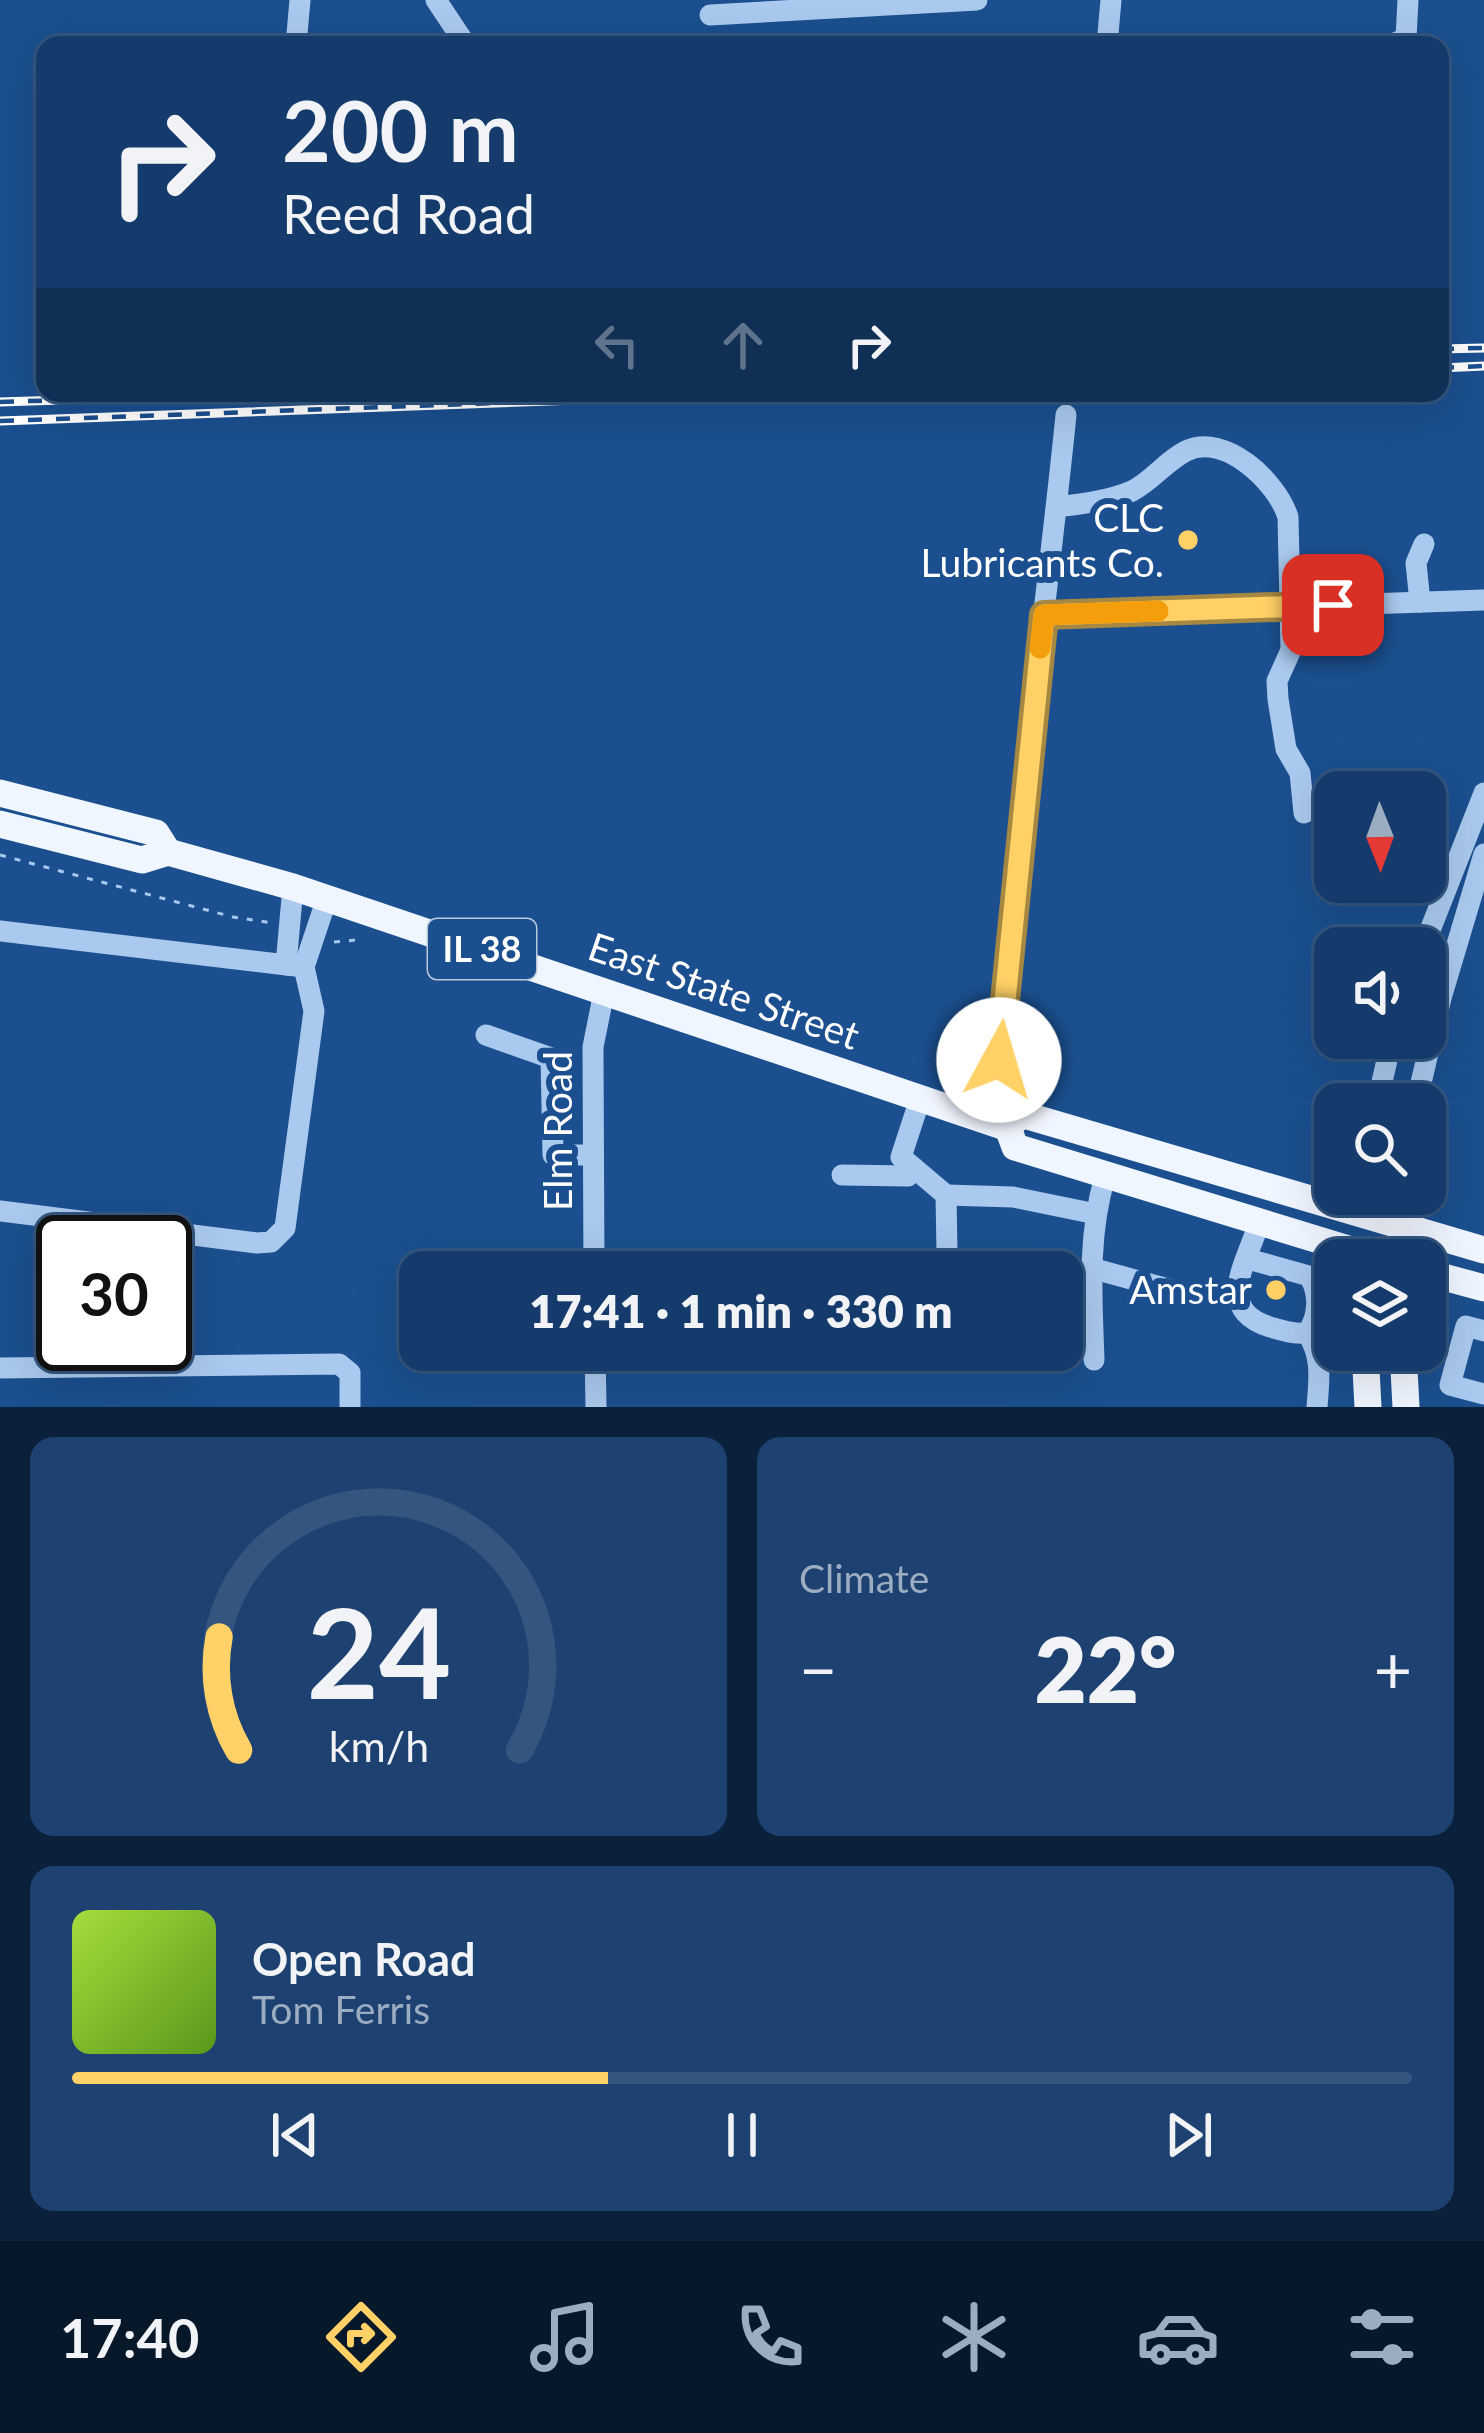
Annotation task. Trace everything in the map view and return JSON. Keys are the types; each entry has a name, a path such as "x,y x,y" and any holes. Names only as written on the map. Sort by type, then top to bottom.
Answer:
{"main road":[{"name":"IL 38","path":"0,793 156,833 168,852"},
{"name":"East State Street","path":"0,824 142,860 168,852 293,887 997,1124 1015,1147 1314,1240"},
{"name":"East State Street","path":"997,1124 1021,1114 1314,1191"},
{"name":"East State Street","path":"1384,1215 1403,1226 1484,1250"},
{"path":"1403,1226 1403,1239"},
{"path":"1446,1277 1484,1288"},
{"path":"1366,1371 1368,1407"},
{"path":"1403,1371 1406,1407"}],"street":[{"path":"297,36 300,0"},
{"path":"436,0 460,36"},
{"path":"710,14 977,0"},
{"path":"1108,36 1111,0"},
{"path":"1406,36 1408,0"},
{"path":"997,1124 1016,862 1066,415"},
{"path":"1057,507 1133,490 1189,449 1217,449 1247,463 1282,497 1288,517 1292,650 1277,681 1278,698 1286,749 1300,772 1304,813"},
{"path":"1420,602 1417,562 1424,544"},
{"path":"1044,615 1484,600"},
{"path":"1432,927 1480,803"},
{"path":"1421,1083 1484,854"},
{"path":"0,1211 257,1243 271,1242 280,1235 285,1228 314,1011 295,966 293,887"},
{"path":"295,966 327,898"},
{"path":"0,931 295,966"},
{"name":"Elm Road","path":"594,1251 595,1022 604,992"},
{"path":"486,1035 550,1058 553,1155 593,1155"},
{"path":"552,1086 594,1086"},
{"path":"920,1099 902,1156 946,1195 1013,1197 1096,1214"},
{"path":"842,1175 908,1176 914,1168"},
{"path":"1094,1360 1091,1268 1105,1177"},
{"path":"946,1195 946,1251"},
{"path":"1403,1215 1403,1226"},
{"path":"1248,1259 1309,1276 1316,1286 1316,1321 1307,1333 1294,1334 1245,1316 1237,1298 1248,1259 1259,1223"},
{"path":"1091,1268 1190,1295"},
{"path":"1484,1331 1466,1326 1450,1385 1484,1394"},
{"path":"1307,1333 1321,1369 1317,1407"},
{"path":"0,1368 339,1364 350,1373 350,1407"},
{"path":"595,1371 596,1407"}],"path":[{"path":"0,855 233,917 270,922"},
{"path":"332,942 356,940"}],"railway":[{"path":"1449,349 1484,348"},
{"path":"1449,368 1484,366"},
{"path":"0,402 36,401"},
{"path":"0,421 525,402"}],"slow traffic":[{"path":"1040,648 1044,615 1158,611"}],"place":[{"name":"CLC Lubricants Co.","path":"1188,540"},
{"name":"Amstar","path":"1276,1290"}],"route":[{"path":"999,1060 1044,615 1333,605"}]}
